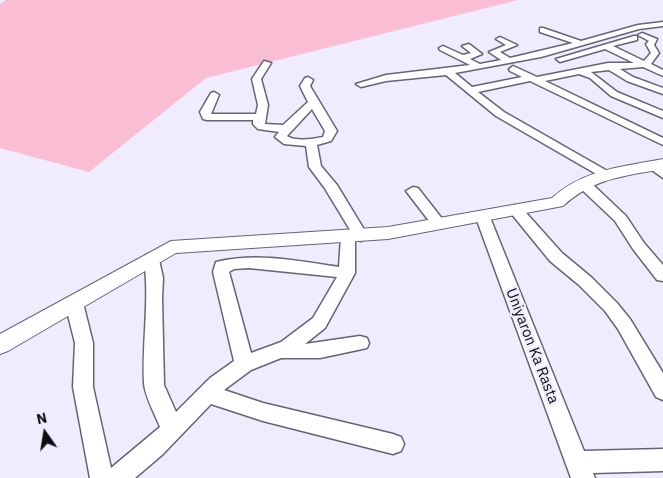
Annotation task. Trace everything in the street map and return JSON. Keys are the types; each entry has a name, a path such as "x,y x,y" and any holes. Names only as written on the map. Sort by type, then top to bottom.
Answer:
{"street":[{"path":"361,84 386,78 553,60 608,47 642,36 663,25"},
{"path":"459,80 638,27 663,25"},
{"path":"543,30 580,43"},
{"path":"472,90 580,71 645,64 651,61 654,56 655,53 650,44 654,41 642,36"},
{"path":"500,39 512,45 493,52 533,79 663,142"},
{"path":"462,58 478,54 475,50 466,46"},
{"path":"608,47 663,73"},
{"path":"443,48 480,67"},
{"path":"585,53 630,79 663,91"},
{"path":"553,60 593,76 614,94 663,116"},
{"path":"267,63 256,76 255,85 263,107 258,124 262,127 286,129"},
{"path":"448,72 506,118 605,175"},
{"path":"308,80 304,86 331,131 327,139 311,143 284,140 281,137 286,129 313,102"},
{"path":"214,95 205,112 207,117 260,117"},
{"path":"117,478 172,429 207,394 244,364 288,347 319,323 347,273 354,236 330,185 315,167 311,143"},
{"path":"0,345 171,248 196,244 389,233 557,202 583,183 605,175 660,169"},
{"path":"583,183 621,219 638,246 663,276"},
{"path":"413,191 438,223"},
{"path":"515,209 556,257 585,281 611,307 624,324 663,391"},
{"name":"Uniyaron Ka Rasta","path":"482,215 580,470"},
{"path":"152,258 155,278 153,298 156,364 154,385 172,429"},
{"path":"244,364 221,272 222,266 238,262 347,273"},
{"path":"74,303 84,343 83,387 102,478"},
{"path":"279,350 305,353 334,350 360,343"},
{"path":"207,394 263,412 393,444"},
{"path":"580,470 663,460"}],"shaded area":[{"path":"6,0 518,0 206,78 89,172 0,148 0,4"}]}
